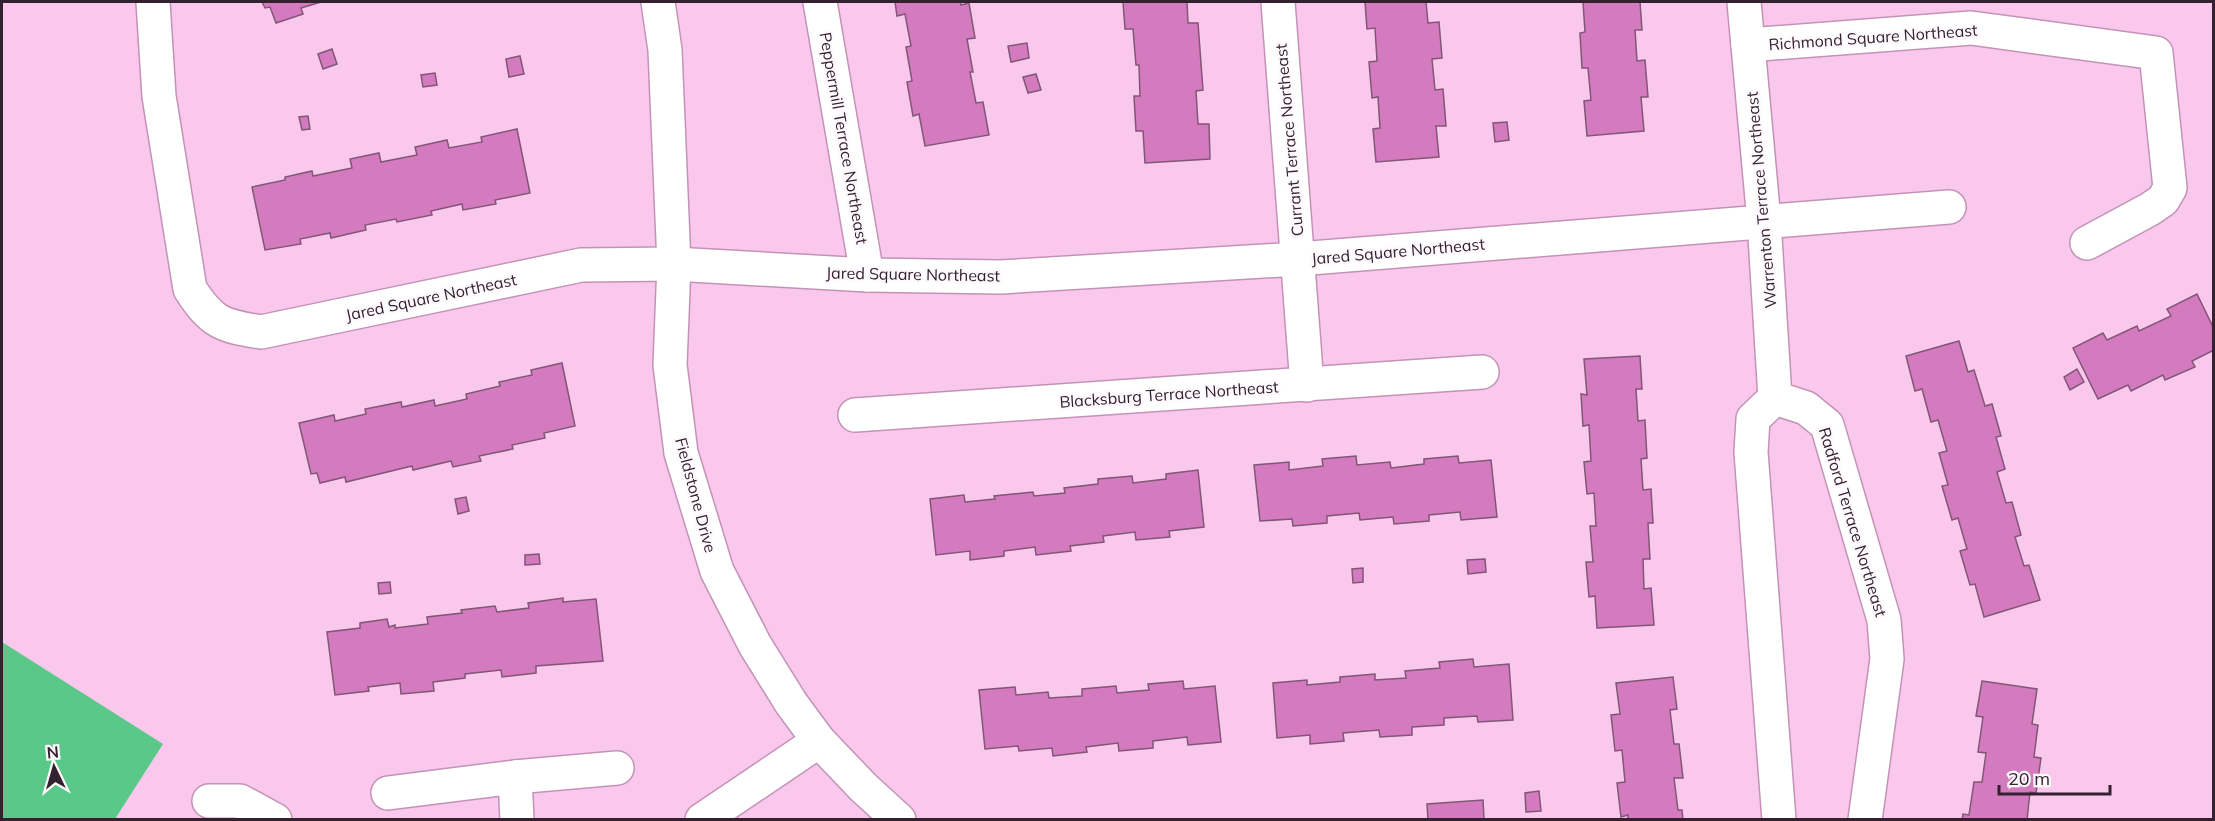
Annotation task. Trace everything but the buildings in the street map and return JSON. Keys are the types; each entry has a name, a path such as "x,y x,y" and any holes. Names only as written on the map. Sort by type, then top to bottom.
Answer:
{"street":[{"name":"Jared Square Northeast","path":"153,2 159,96 190,289 204,311 229,327 261,332 581,265 674,264 867,275 1001,277 1298,260 1949,207"},
{"name":"Fieldstone Drive","path":"658,2 665,50 674,264 670,365 681,453 717,571 755,645 791,703 819,741 864,788 899,819"},
{"name":"Peppermill Terrace Northeast","path":"820,2 867,275"},
{"name":"Currant Terrace Northeast","path":"1278,2 1307,385"},
{"name":"Warrenton Terrace Northeast","path":"1744,2 1764,221 1775,398"},
{"name":"Richmond Square Northeast","path":"1748,45 1971,28 2156,53 2169,188 2163,200 2150,209 2087,243"},
{"name":"Blacksburg Terrace Northeast","path":"855,415 1482,372"},
{"path":"1775,398 1753,419 1751,452 1779,819"},
{"name":"Radford Terrace Northeast","path":"1775,398 1806,408 1827,424 1884,620 1887,659 1865,819"},
{"path":"702,819 819,741"},
{"path":"388,793 515,777 617,768"},
{"path":"515,777 517,819"},
{"path":"208,801 240,801 275,819"}],"green space":[{"path":"2,642 163,744 115,819 2,819"}]}
